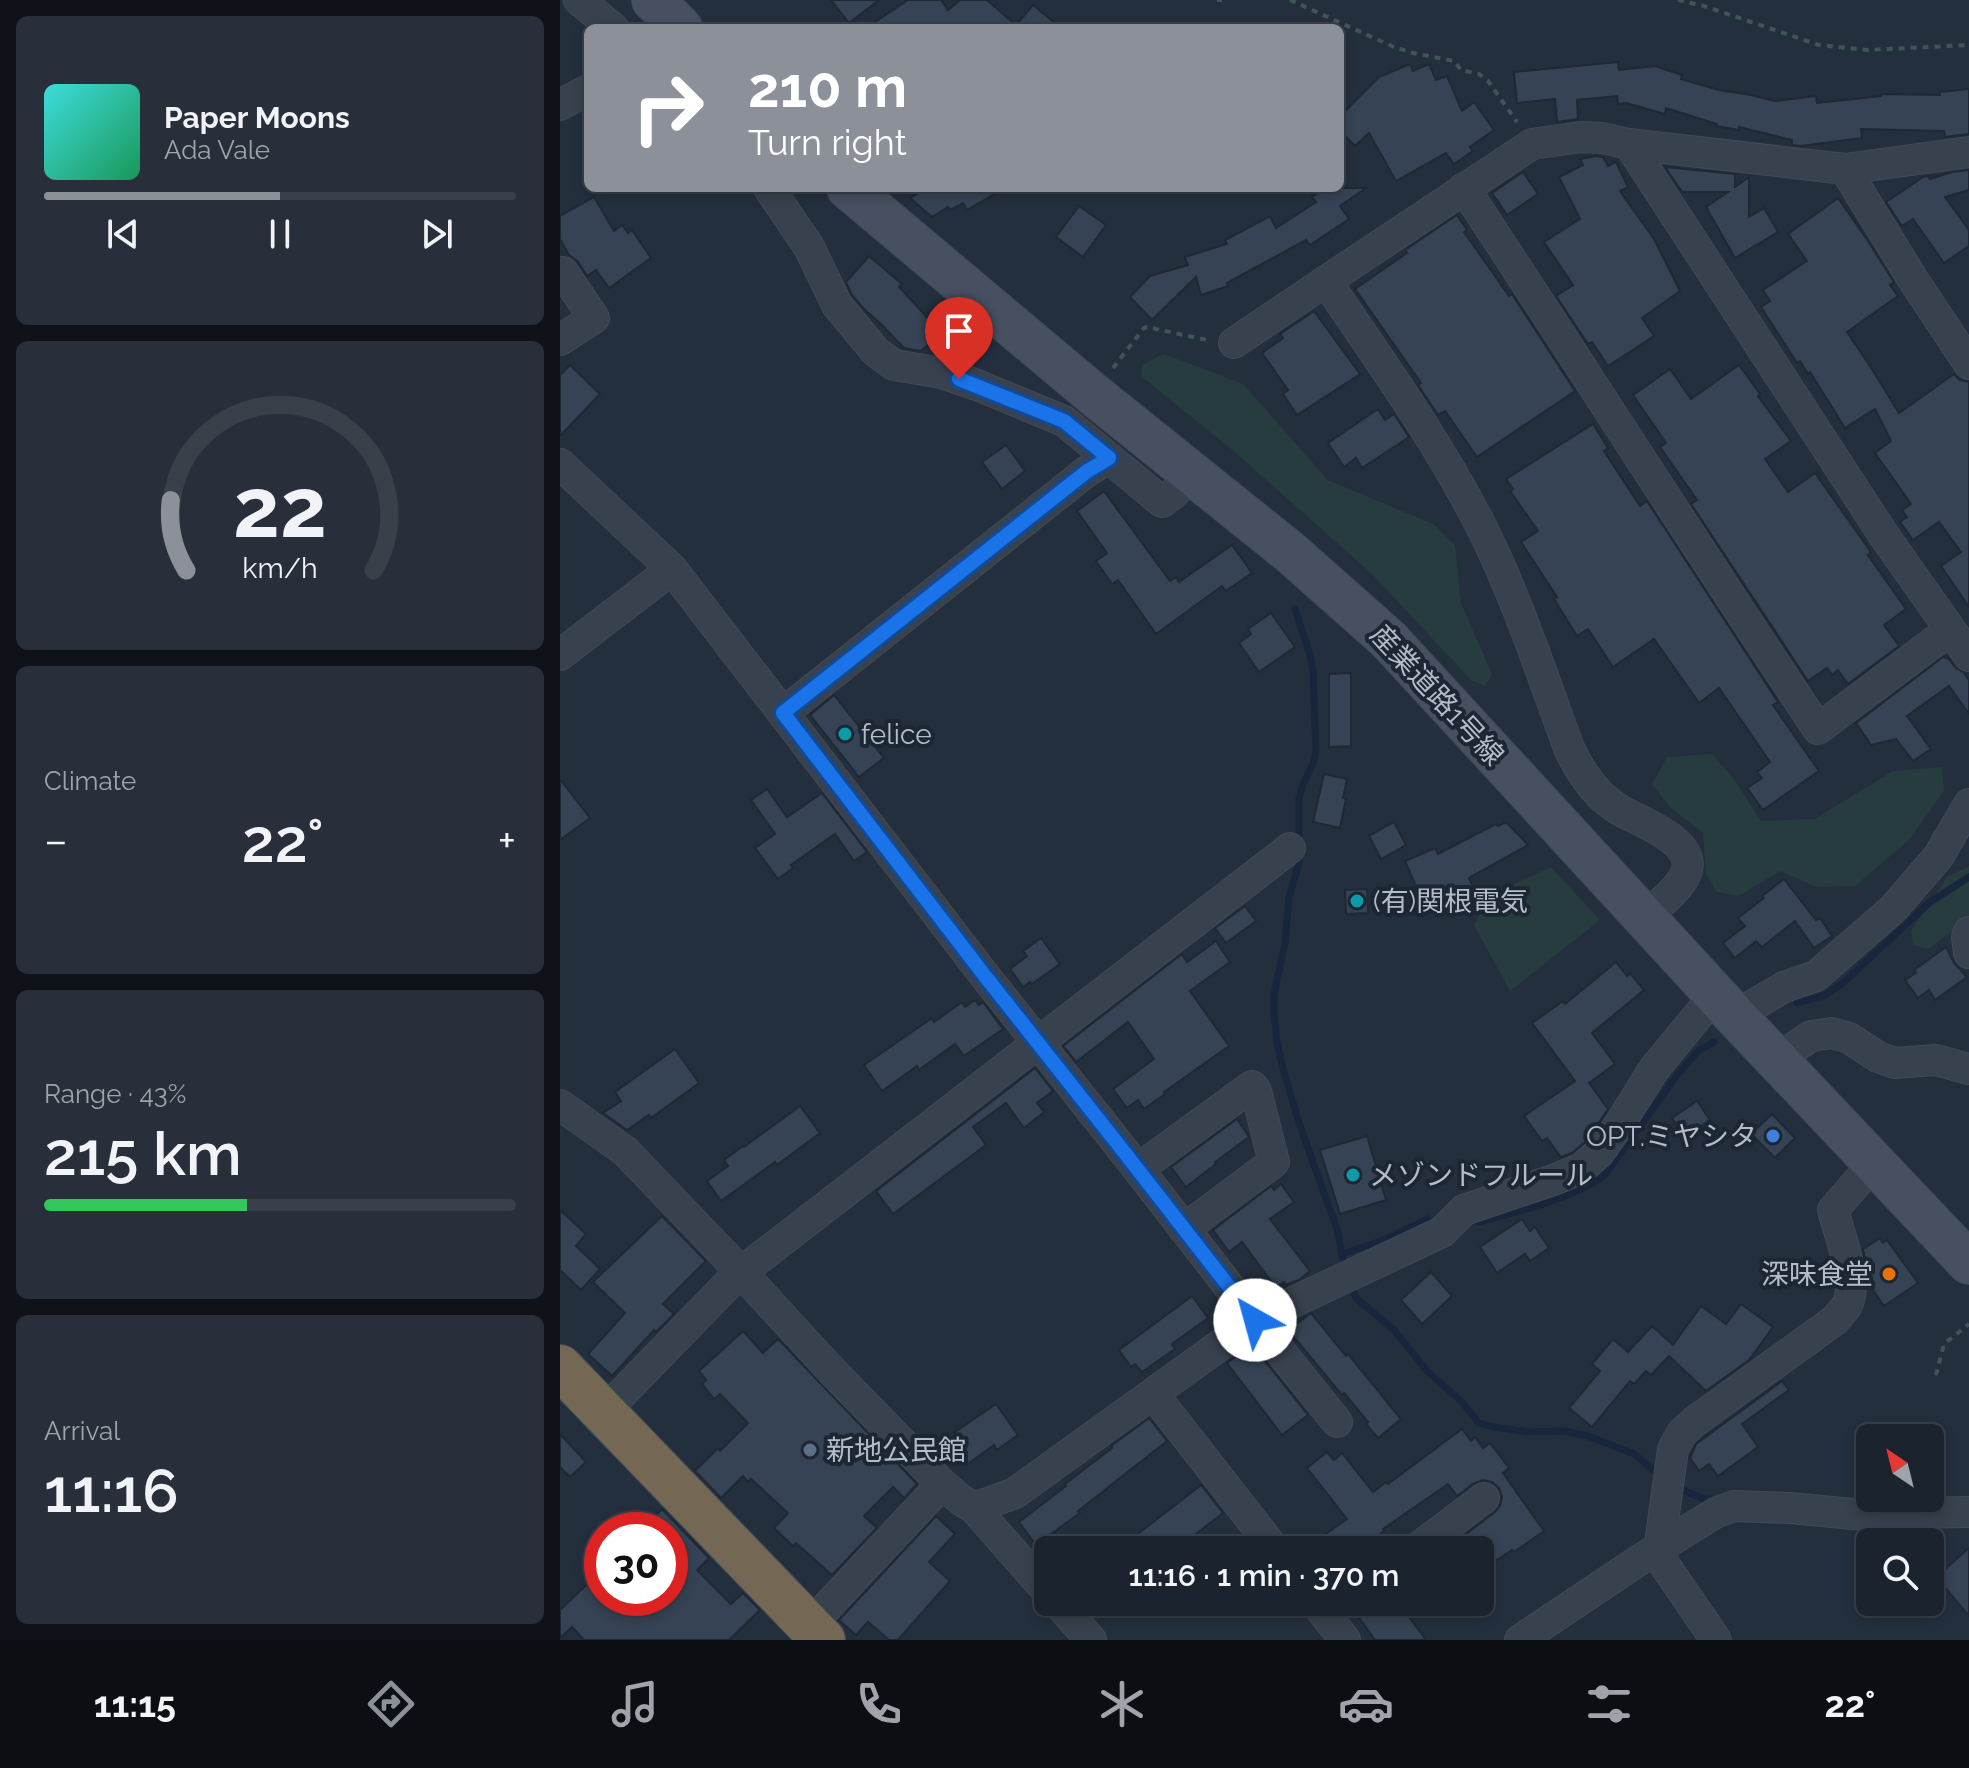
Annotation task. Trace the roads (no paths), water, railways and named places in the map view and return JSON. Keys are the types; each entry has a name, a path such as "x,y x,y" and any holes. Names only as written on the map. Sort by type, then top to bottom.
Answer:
{"highway":[{"path":"560,1367 816,1633"}],"street":[{"path":"579,0 608,24"},
{"path":"653,0 677,24"},
{"path":"1234,343 1532,144 1581,137 1602,138 1629,144 1845,169 1969,152"},
{"path":"1629,144 1876,524 1969,656"},
{"path":"1845,169 1969,364"},
{"path":"1464,188 1818,729 1950,630"},
{"path":"772,192 809,247 837,305 876,352 894,365 942,373 1064,421 1162,502 1193,474"},
{"name":"産業道路1号線","path":"853,192 1093,394 1291,553 1389,640 1643,918 1969,1263"},
{"path":"560,273 563,272 594,318 560,340"},
{"path":"1326,281 1457,481 1483,530 1516,605 1579,769 1601,795 1623,812 1675,841 1687,856 1687,871 1676,888 1643,918"},
{"path":"783,713 1086,472 1109,458"},
{"path":"560,464 672,569 1337,1422"},
{"path":"560,655 672,569"},
{"path":"974,1508 1015,1493 1255,1320 1442,1232 1464,1210 1582,1168 1599,1153 1654,1069 1725,1006 1816,976 1893,909 1938,857 1969,804"},
{"path":"603,1413 741,1272 1290,848"},
{"path":"1969,932 1969,953"},
{"path":"1776,1060 1811,1036 1832,1033 1849,1038 1878,1057 1895,1063 1936,1060 1969,1069"},
{"path":"1138,1169 1252,1086 1256,1091 1274,1162 1184,1229"},
{"path":"560,1105 625,1151 942,1484 974,1508 1034,1576"},
{"path":"1716,1640 1662,1561 1661,1536 1673,1449 1682,1433 1694,1422 1835,1320 1847,1305 1851,1275 1833,1210 1874,1163"},
{"path":"1154,1395 1264,1536"},
{"path":"816,1633 942,1484"},
{"path":"1434,1536 1484,1498"},
{"path":"1520,1640 1641,1559 1717,1512 1734,1506 1853,1514 1969,1512"},
{"path":"1070,1616 1091,1640"}],"waterway":[{"path":"1295,609 1313,671 1316,751 1299,798 1299,864 1289,897 1285,943 1274,994 1274,1015 1282,1065 1337,1229 1345,1269"},
{"path":"1797,1003 1825,995 1842,984 1929,903 1969,877"},
{"path":"1478,1222 1560,1198 1604,1176 1678,1074 1698,1051 1714,1042"},
{"path":"1342,1254 1384,1240 1428,1219"},
{"path":"1350,1284 1357,1299 1394,1330 1427,1371 1462,1402 1479,1423 1529,1432 1564,1431 1588,1436 1634,1454 1658,1474"},
{"path":"1678,1488 1704,1499 1719,1500"}],"place":[{"name":"felice","path":"845,734"},
{"name":"(有)関根電気","path":"1357,901"},
{"name":"OPT.ミヤシタ","path":"1773,1136"},
{"name":"メゾンドフルール","path":"1353,1175"},
{"name":"深味食堂","path":"1889,1274"},
{"name":"新地公民館","path":"810,1450"}]}
